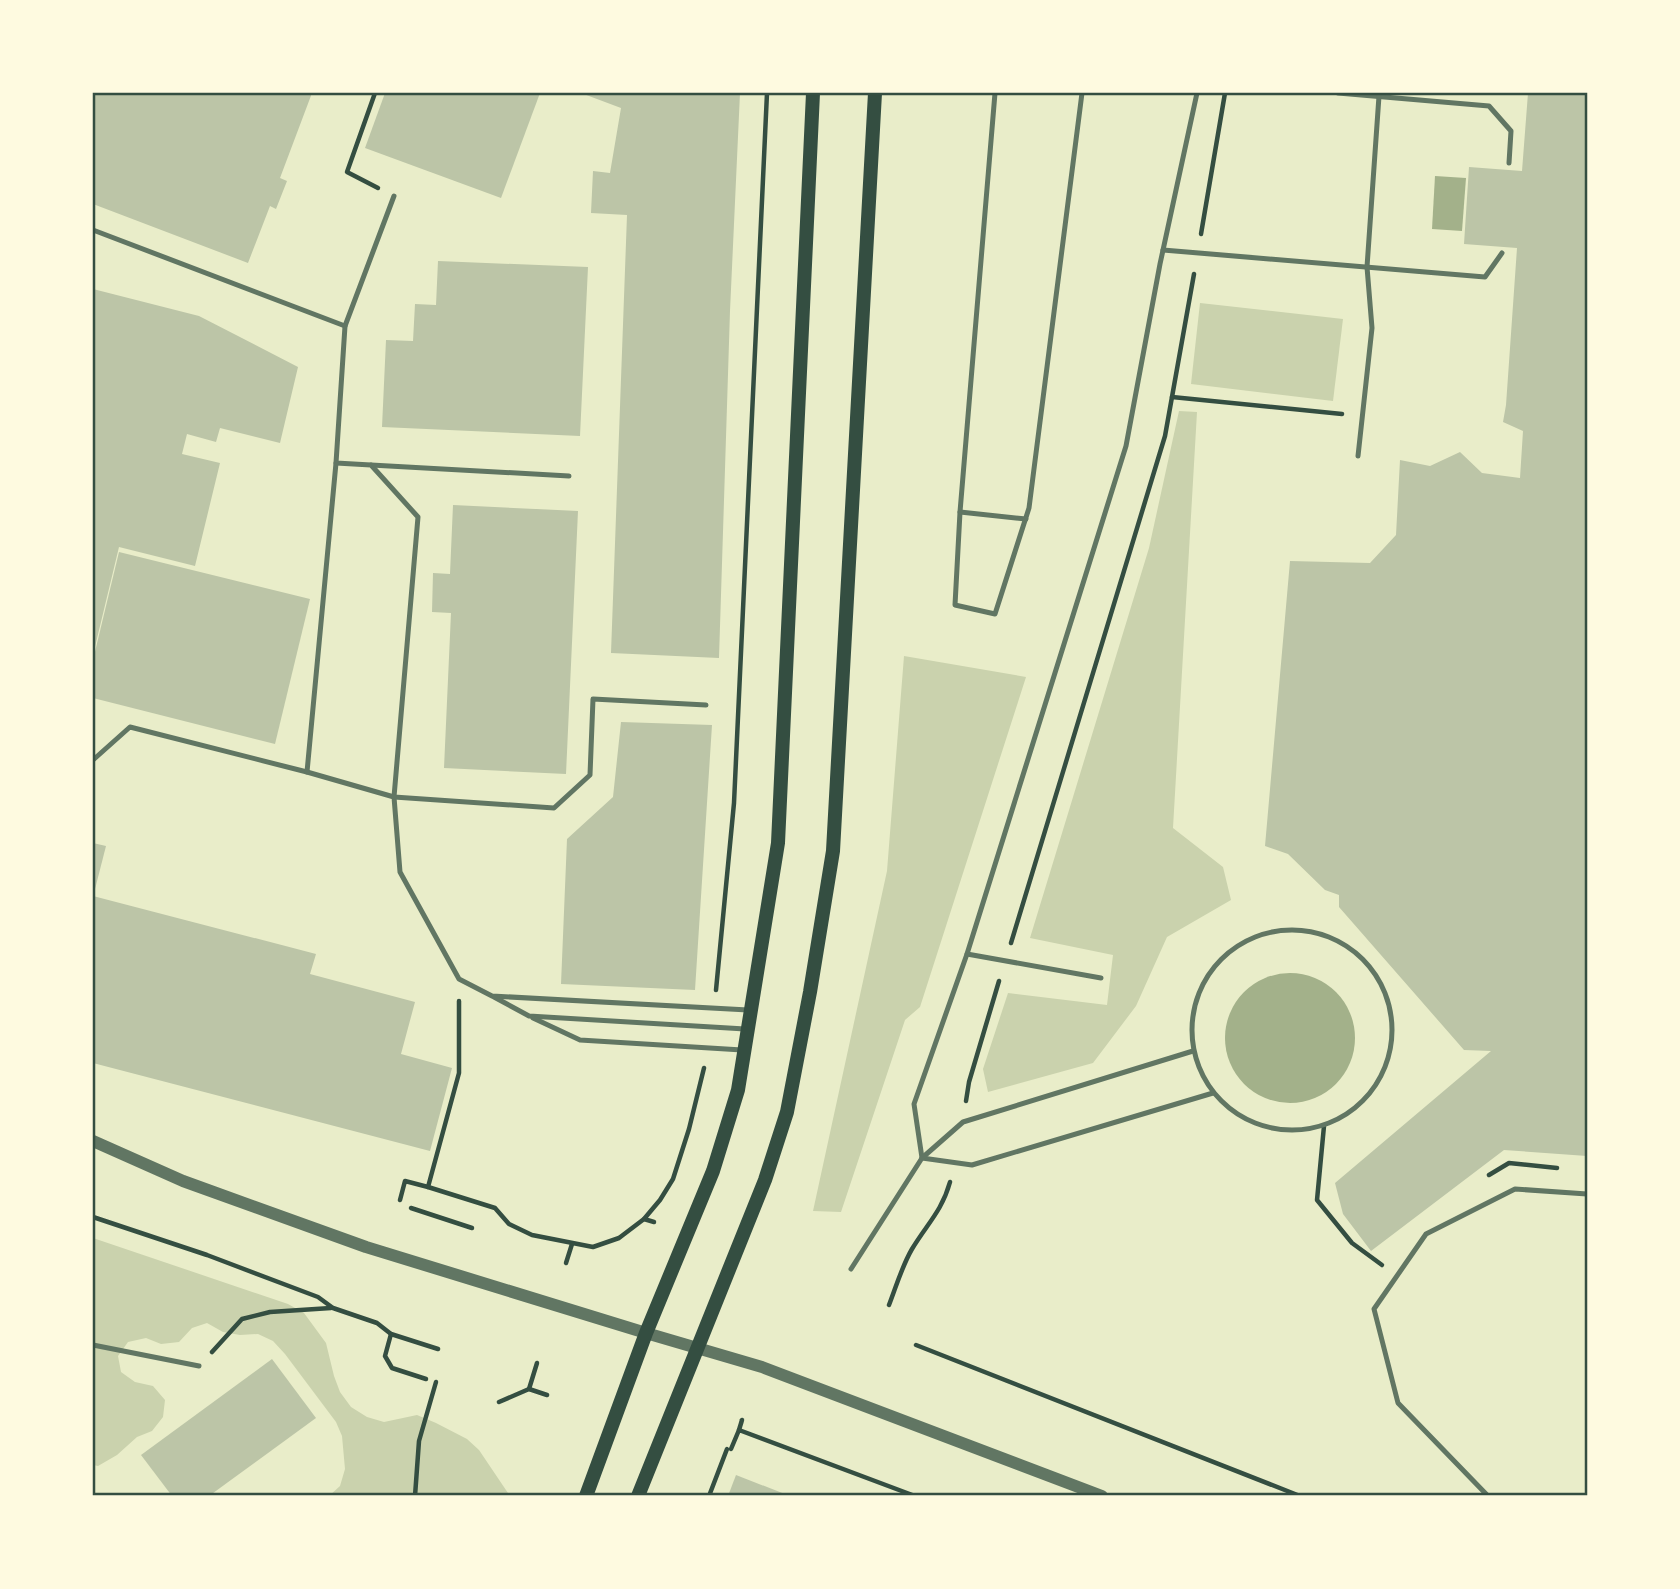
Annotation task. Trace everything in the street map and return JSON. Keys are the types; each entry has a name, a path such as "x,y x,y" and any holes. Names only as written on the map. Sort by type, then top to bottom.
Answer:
{"main road":[{"path":"586,1496 646,1333 713,1171 738,1090 745,1050 779,839 813,93"},
{"path":"638,1496 765,1180 787,1112 810,992 833,851 876,93"}],"street":[{"path":"93,1141 183,1181 366,1247 762,1367 1102,1496"}],"lane":[{"path":"995,93 955,605 995,614 1029,508 1082,93"},
{"path":"922,1158 914,1104 967,954 1126,446 1163,250 1197,93"},
{"path":"1338,93 1489,106 1511,131 1509,163"},
{"path":"1358,456 1372,328 1367,267 1379,96"},
{"path":"307,772 336,463 345,326 394,197"},
{"path":"93,230 345,326"},
{"path":"1163,250 1485,277 1502,253"},
{"path":"336,463 569,476"},
{"path":"371,466 418,517 394,797 400,872 458,979 580,1041 745,1050"},
{"path":"961,512 1026,519"},
{"path":"93,760 130,727 394,797 554,808 590,775 593,699 706,705"},
{"path":"1286,929 1323,933 1355,951 1379,978 1392,1012 1392,1048 1380,1082 1356,1110 1324,1126 1284,1131 1244,1119 1213,1093 1201,1073 1193,1051 1192,1016 1203,983 1224,956 1252,937 1286,929"},
{"path":"967,954 1101,978"},
{"path":"492,996 751,1010"},
{"path":"529,1016 748,1029"},
{"path":"851,1269 922,1158 963,1122 1193,1051"},
{"path":"922,1158 972,1165 1213,1093"},
{"path":"1488,1496 1398,1403 1374,1309 1426,1234 1515,1189 1587,1194"},
{"path":"93,1345 199,1366"}],"path":[{"path":"375,93 347,172 394,197"},
{"path":"714,1008 734,803 767,93"},
{"path":"963,1122 969,1082 1161,449 1225,93"},
{"path":"1172,397 1362,417"},
{"path":"428,1187 459,1073 458,979"},
{"path":"400,1200 405,1181 495,1208 509,1224 532,1235 593,1247 619,1238 644,1219 673,1179 690,1129 708,1048"},
{"path":"1324,1126 1317,1199 1352,1243 1396,1276"},
{"path":"888,1305 911,1250 932,1222 946,1196 956,1162"},
{"path":"411,1208 472,1228"},
{"path":"93,1217 318,1297 333,1308 377,1323 391,1334 438,1349"},
{"path":"644,1219 654,1223"},
{"path":"566,1263 572,1243"},
{"path":"199,1366 242,1319 271,1312 333,1308"},
{"path":"391,1334 385,1356 392,1368 426,1379"},
{"path":"916,1345 1300,1496"},
{"path":"529,1389 537,1363"},
{"path":"415,1496 419,1441 436,1382"},
{"path":"499,1402 529,1389 547,1395"},
{"path":"709,1496 743,1420"},
{"path":"739,1430 915,1496"}],"shaded area":[{"path":"1435,176 1466,178 1462,231 1432,229"},
{"path":"1200,303 1343,319 1333,401 1191,384"},
{"path":"1179,411 1197,412 1173,828 1223,867 1231,900 1167,937 1136,1006 1093,1063 988,1092 983,1069 1008,993 1107,1005 1113,955 1030,938 1149,548"},
{"path":"904,656 1026,677 920,1007 905,1020 841,1212 813,1211 887,871"},
{"path":"1290,973 1315,978 1336,992 1350,1013 1355,1038 1350,1063 1336,1084 1315,1098 1290,1103 1265,1098 1244,1084 1230,1063 1225,1038 1230,1013 1244,992 1265,978"},
{"path":"93,1238 288,1304 304,1313 326,1343 340,1392 351,1407 367,1417 384,1422 417,1415 467,1439 479,1450 510,1496 329,1496 340,1486 345,1469 342,1436 336,1422 273,1341 258,1334 223,1332 207,1323 192,1328 179,1342 161,1344 146,1338 128,1342 118,1356 121,1372 135,1382 153,1386 165,1400 163,1417 152,1431 137,1437 117,1455 98,1466 93,1465"}],"building":[{"path":"93,93 312,93 280,178 287,181 276,209 270,206 248,263 93,204"},
{"path":"385,93 540,93 501,198 365,148"},
{"path":"581,93 740,93 719,658 611,653 627,215 591,213 593,171 610,173 621,108"},
{"path":"1528,93 1587,93 1587,1156 1504,1150 1371,1251 1343,1214 1335,1183 1491,1051 1464,1050 1339,907 1339,895 1325,890 1288,854 1265,846 1290,561 1370,563 1396,535 1400,460 1430,466 1460,452 1482,473 1520,478 1523,431 1503,422 1517,248 1464,244 1469,167 1522,171"},
{"path":"438,261 588,267 580,436 382,427 386,340 413,341 415,304 436,305"},
{"path":"93,289 199,316 298,367 280,443 220,428 216,442 187,434 182,454 220,463 195,566 119,547 94,651"},
{"path":"453,505 578,511 566,774 444,768 451,613 432,612 433,573 450,574"},
{"path":"119,552 310,599 275,744 93,698 93,660"},
{"path":"621,722 712,725 695,990 561,984 567,839 613,797"},
{"path":"93,843 106,846 94,893 93,893"},
{"path":"93,896 316,954 310,974 415,1002 401,1054 452,1068 430,1151 93,1063"},
{"path":"272,1359 316,1418 209,1496 172,1496 141,1455"},
{"path":"736,1475 790,1496 728,1496"}]}
